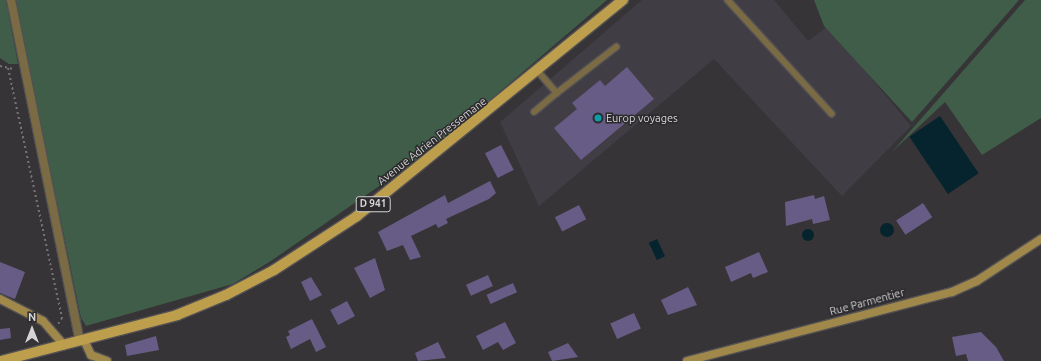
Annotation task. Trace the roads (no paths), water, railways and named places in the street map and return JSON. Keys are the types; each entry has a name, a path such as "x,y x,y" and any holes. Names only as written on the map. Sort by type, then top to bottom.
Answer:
{"main road":[{"name":"Avenue Adrien Pressemane","path":"64,345 177,315 274,270 357,216 538,71 623,0"},
{"name":"D 941","path":"1,361 64,345"}],"street":[{"path":"11,0 82,340 91,355 107,361"},
{"name":"Rue Parmentier","path":"687,361 952,292 977,281 1041,239"},
{"path":"0,299 33,314 53,330 64,345"}],"lane":[{"path":"728,0 832,114"},
{"path":"534,112 616,47"},
{"path":"538,71 557,93"}],"water":[{"path":"940,116 979,173 948,194 909,137"},
{"path":"887,223 892,225 894,230 892,235 887,237 882,235 880,230 882,225"},
{"path":"810,229 813,230 813,240 806,241 803,240 802,233 803,230"},
{"path":"657,239 665,256 657,260 649,243"}],"place":[{"name":"Europ voyages","path":"598,118"}]}
